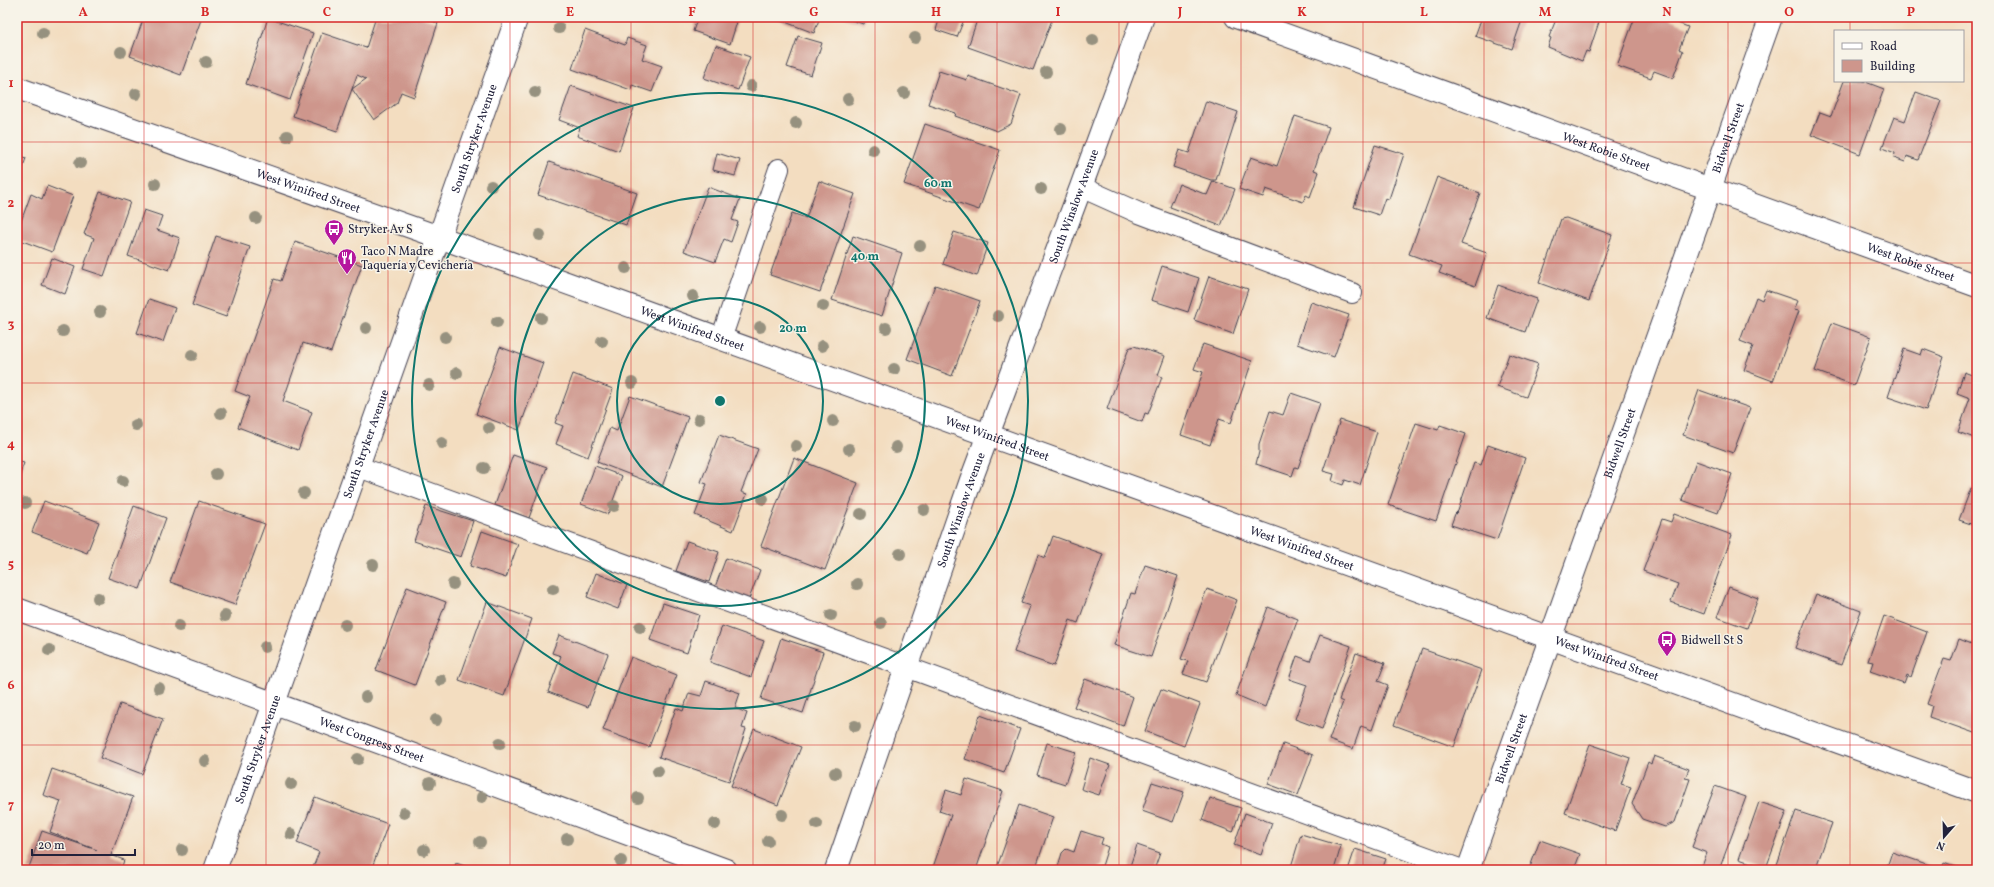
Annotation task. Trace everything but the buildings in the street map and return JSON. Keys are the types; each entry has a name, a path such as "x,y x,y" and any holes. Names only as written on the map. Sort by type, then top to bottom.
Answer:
{"street":[{"name":"South Stryker Avenue","path":"214,870 517,17"},
{"name":"South Winslow Avenue","path":"836,870 971,480 989,436 1143,17"},
{"name":"West Robie Street","path":"1236,17 1977,286"},
{"name":"Bidwell Street","path":"1468,870 1771,17"},
{"name":"West Winifred Street","path":"17,88 439,237 1977,792"},
{"name":"West Congress Street","path":"17,609 726,870"}],"lane":[{"path":"720,339 779,169"},
{"path":"1081,188 1139,212 1352,293"},
{"path":"358,467 907,666 1462,870"}],"place":[{"name":"Stryker Av S","path":"334,246"},
{"name":"Taco N Madre Taquería y Cevichería","path":"347,275"},
{"name":"Bidwell St S","path":"1667,657"}]}
